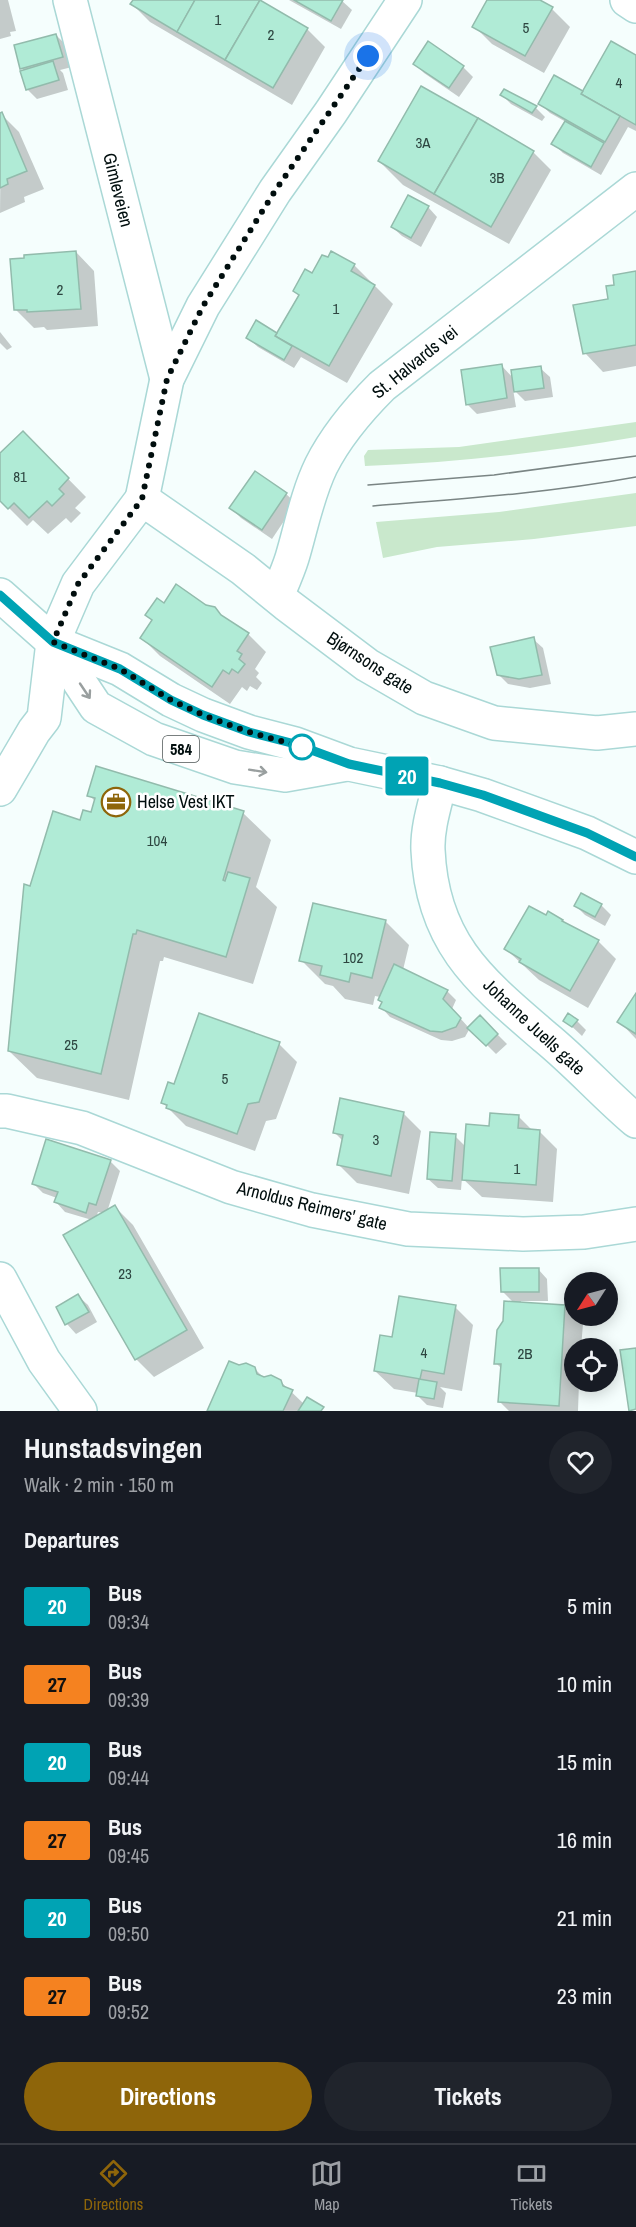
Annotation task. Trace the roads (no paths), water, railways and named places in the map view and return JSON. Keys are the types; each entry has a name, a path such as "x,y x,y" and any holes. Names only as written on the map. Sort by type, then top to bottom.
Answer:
{"street":[{"name":"Gimleveien","path":"70,0 167,379"},
{"path":"0,789 44,718 53,642 78,584 142,499 167,379 203,306 275,191 331,112 405,0"},
{"path":"627,0 636,6"},
{"name":"St. Halvards vei","path":"276,597 291,561 309,498 321,466 348,423 364,404 382,386 636,189"},
{"name":"Bjørnsons gate","path":"142,499 202,539 367,665 424,698 494,723 597,733 636,729"},
{"name":"584","path":"0,595 53,642 96,707 154,739 235,767 285,775 349,764"},
{"name":"584","path":"53,642 120,669 171,700 203,715 249,732 295,744 349,764 440,783 483,795 587,833 636,857"},
{"name":"Johanne Juells gate","path":"440,783 428,849 433,892 450,938 484,983 636,1121"},
{"name":"Arnoldus Reimers' gate","path":"0,1112 7,1111 82,1128 241,1190 312,1210 408,1229 523,1234 584,1232 636,1224"},
{"path":"0,1278 45,1361 80,1411"}],"tram line":[{"path":"368,485 494,475 636,456"},
{"path":"373,506 538,491 636,477"}],"place":[{"name":"Helse Vest IKT","path":"116,802"}]}
